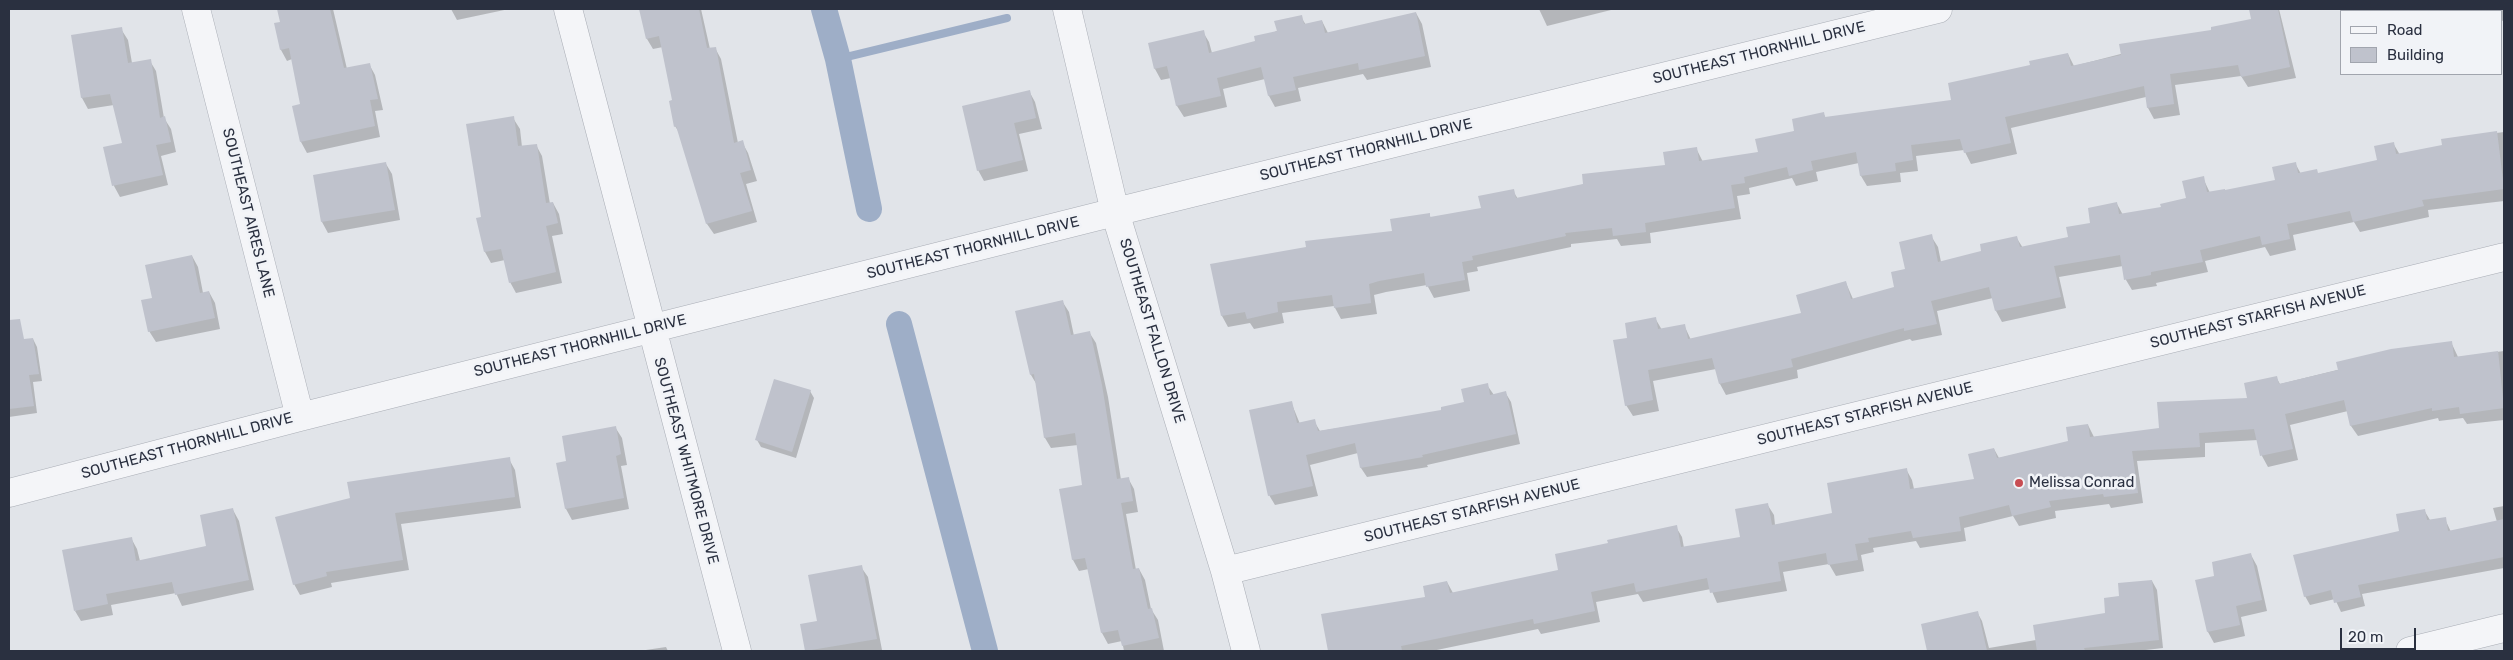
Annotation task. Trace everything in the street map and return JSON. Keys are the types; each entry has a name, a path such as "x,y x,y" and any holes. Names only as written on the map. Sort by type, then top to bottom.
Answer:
{"street":[{"name":"SOUTHEAST AIRES LANE","path":"196,9 300,417"},
{"name":"SOUTHEAST WHITMORE DRIVE","path":"568,9 737,651"},
{"name":"SOUTHEAST FALLON DRIVE","path":"1067,9 1115,212 1225,571 1246,651"},
{"name":"SOUTHEAST THORNHILL DRIVE","path":"9,493 651,328 1938,9"},
{"name":"SOUTHEAST STARFISH AVENUE","path":"1225,571 2504,257"},
{"path":"2410,651 2504,628"}],"building":[{"path":"277,9 330,9 344,68 370,63 378,99 370,100 375,126 300,142 292,106 300,104 289,48 280,50 274,23 280,22"},
{"path":"639,9 699,9 707,48 716,47 734,143 743,140 751,170 740,173 752,211 706,224 676,126 674,127 669,101 672,100 659,36 646,39"},
{"path":"2249,9 2278,9 2290,67 2241,77 2238,65 2170,74 2174,104 2147,108 2144,86 2005,117 2011,143 1964,153 1960,139 1911,145 1913,160 1895,163 1896,171 1860,176 1856,152 1811,161 1813,170 1789,176 1787,167 1744,177 1745,183 1731,185 1735,208 1645,223 1646,232 1613,236 1612,228 1565,233 1566,236 1472,256 1473,260 1462,262 1465,280 1426,287 1424,273 1379,281 1369,284 1371,303 1334,308 1332,295 1277,302 1278,312 1247,319 1245,312 1221,316 1210,264 1306,247 1305,241 1392,231 1390,219 1430,213 1430,217 1481,208 1478,196 1514,189 1516,198 1583,184 1582,174 1665,165 1663,152 1697,147 1699,161 1758,152 1755,139 1794,131 1792,119 1824,112 1825,117 1951,100 1948,83 2030,65 2029,61 2068,53 2071,66 2121,55 2119,44 2211,30 2211,27 2251,19"},
{"path":"1416,12 1425,56 1359,70 1358,63 1293,77 1296,90 1268,96 1261,67 1217,78 1221,96 1176,106 1167,66 1154,69 1148,43 1204,30 1209,53 1255,41 1254,36 1277,31 1274,21 1302,15 1304,24 1322,20 1325,33"},
{"path":"122,27 128,63 151,59 160,118 165,116 171,142 156,145 163,175 112,186 103,147 122,143 110,94 81,98 71,35"},
{"path":"1030,90 1036,118 1014,123 1023,160 977,171 962,106"},
{"path":"514,116 518,146 537,144 546,203 553,202 558,223 546,226 556,272 509,283 501,249 484,252 476,218 481,217 466,124"},
{"path":"2497,131 2504,189 2422,200 2424,206 2353,222 2350,211 2287,224 2290,239 2262,245 2260,236 2200,250 2203,262 2151,272 2151,275 2124,280 2120,255 2054,266 2061,297 1995,311 1989,287 1931,301 1937,324 1904,331 1904,328 1791,359 1793,367 1719,384 1712,358 1648,370 1653,400 1625,406 1613,340 1627,338 1625,323 1656,317 1658,329 1685,324 1688,339 1801,313 1796,295 1846,281 1851,299 1894,287 1891,272 1905,269 1899,242 1932,234 1938,262 1981,251 1980,244 2017,236 2020,247 2068,237 2066,227 2090,223 2088,208 2117,202 2119,214 2161,207 2160,204 2186,198 2182,181 2204,176 2207,192 2225,190 2275,180 2272,167 2296,162 2298,173 2317,169 2318,173 2377,160 2374,146 2394,142 2396,154 2442,145 2441,139"},
{"path":"386,162 395,210 321,222 313,175"},
{"path":"192,255 200,293 209,291 215,318 148,332 141,300 152,298 145,265"},
{"path":"1063,300 1071,335 1090,331 1102,385 1117,479 1129,477 1133,501 1121,503 1133,569 1139,568 1148,609 1152,608 1159,638 1122,646 1118,630 1101,633 1085,558 1072,560 1059,489 1082,485 1075,433 1044,438 1034,374 1030,375 1015,311"},
{"path":"20,319 24,339 33,338 39,374 29,375 34,406 9,409 9,320"},
{"path":"2452,341 2454,357 2498,351 2504,408 2460,414 2459,407 2432,411 2432,408 2350,426 2344,400 2285,414 2293,449 2260,456 2254,429 2199,433 2200,447 2132,451 2138,493 2104,497 2103,494 2049,501 2051,507 2012,516 2009,505 1959,517 1961,531 1913,538 1911,531 1868,538 1869,542 1855,544 1858,560 1828,565 1826,553 1778,562 1781,581 1710,593 1707,578 1636,592 1634,583 1591,592 1595,611 1534,624 1533,619 1401,646 1402,651 1328,651 1321,614 1425,597 1423,586 1447,581 1450,593 1558,570 1555,554 1608,543 1607,540 1677,525 1681,547 1740,537 1735,509 1768,503 1772,525 1832,513 1827,483 1907,468 1910,489 1974,479 1968,454 1994,448 1997,458 2068,441 2066,427 2088,424 2090,437 2159,428 2157,402 2247,398 2244,383 2277,376 2279,384 2338,370 2336,362 2391,349"},
{"path":"774,379 811,390 792,452 755,440"},
{"path":"1488,383 1490,395 1506,391 1516,434 1422,455 1423,457 1360,468 1355,443 1306,455 1313,486 1268,496 1249,410 1292,401 1297,423 1315,419 1318,431 1441,410 1441,407 1464,402 1461,389"},
{"path":"616,426 621,454 616,456 624,498 565,509 556,463 566,461 562,436"},
{"path":"510,457 515,497 395,513 403,560 326,572 327,576 293,585 275,517 350,498 347,482"},
{"path":"233,508 249,580 175,595 172,582 106,594 108,604 74,611 62,550 132,537 136,561 206,546 200,515"},
{"path":"2425,509 2427,520 2446,517 2448,531 2504,519 2504,557 2358,585 2361,597 2334,603 2331,590 2304,597 2293,555 2399,531 2396,514"},
{"path":"2251,553 2262,600 2236,606 2240,625 2207,632 2195,580 2214,576 2212,562"},
{"path":"862,565 877,639 805,651 800,624 817,621 808,575"},
{"path":"2152,580 2159,640 2084,648 2085,651 2037,651 2033,625 2105,613 2104,598 2119,596 2118,583"},
{"path":"1978,611 1987,651 1927,651 1921,624"}],"waterway":[{"path":"824,9 838,59 869,209"},
{"path":"838,59 1007,18"},
{"path":"899,324 985,651"}],"place":[{"name":"Melissa Conrad","path":"2019,483"}]}
